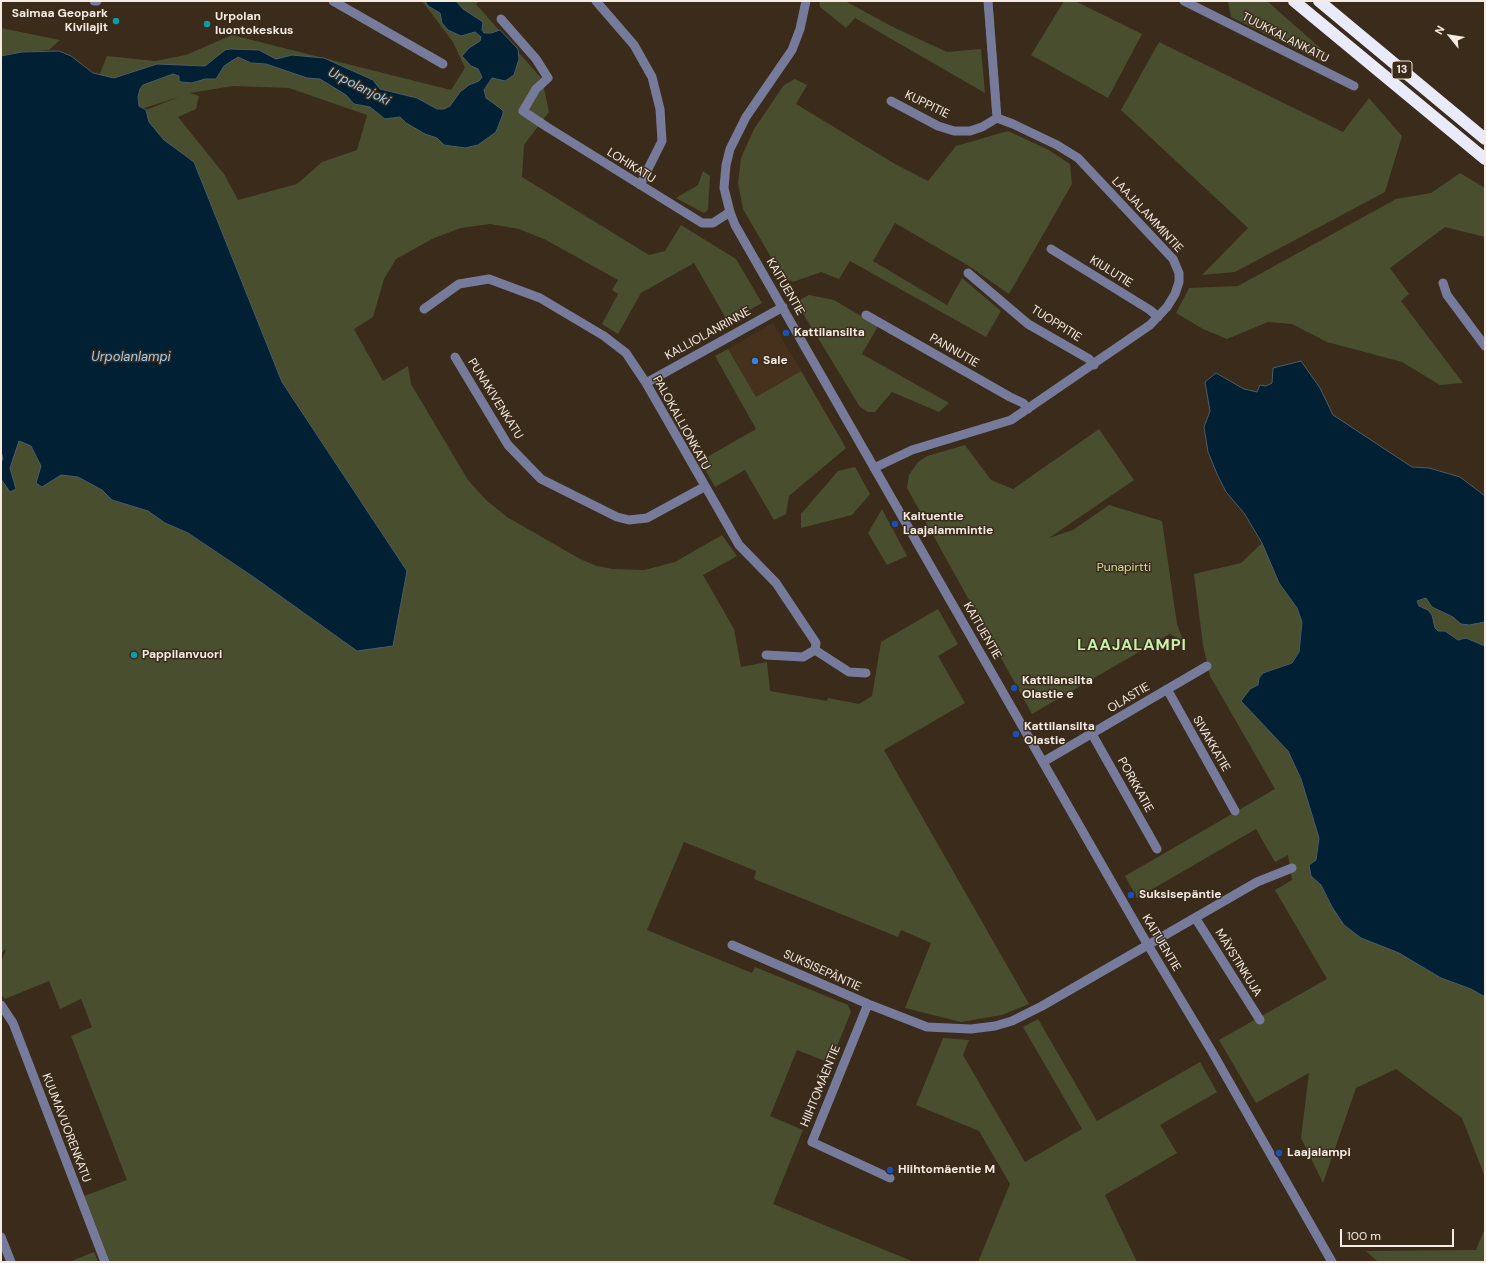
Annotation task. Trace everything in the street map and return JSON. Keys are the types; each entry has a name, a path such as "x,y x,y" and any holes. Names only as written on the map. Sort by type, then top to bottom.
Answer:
{"highway":[{"name":"13","path":"1294,1 1485,159"},
{"name":"13","path":"1319,1 1485,139"}],"street":[{"path":"333,1 443,64"},
{"path":"596,1 634,45 652,77 660,109 662,141 640,185"},
{"name":"KAITUENTIE","path":"806,1 800,29 792,50 746,117 733,139 726,165 724,188 734,225 783,307 1042,762 1211,1050 1332,1262"},
{"path":"988,1 998,118"},
{"name":"TUUKKALANKATU","path":"1184,1 1354,86"},
{"name":"LOHIKATU","path":"501,20 536,59 548,78 536,89 523,110 547,127 702,223 713,223 730,212"},
{"name":"KUPPITIE","path":"891,101 938,126 954,131 970,131 982,127 998,118"},
{"name":"LAAJALAMMINTIE","path":"874,468 912,450 1002,424 1028,409 1094,364 1158,317 1175,294 1179,282 1177,267 1173,259 1078,158 1057,145 998,118"},
{"name":"KIULUTIE","path":"1051,249 1150,310 1158,317"},
{"name":"TUOPPITIE","path":"968,273 1028,324 1089,359 1094,364"},
{"name":"PALOKALLIONKATU","path":"424,309 459,284 489,280 540,298 604,336 626,353 646,383 704,487 739,545 776,583 816,643 815,650"},
{"path":"1443,283 1446,295 1485,346"},
{"name":"KALLIOLANRINNE","path":"646,383 783,307"},
{"name":"PANNUTIE","path":"866,315 1010,398 1023,403 1028,409"},
{"name":"PUNAKIVENKATU","path":"455,357 508,445 541,478 552,484 617,517 629,520 647,518 704,487"},
{"path":"766,655 803,657 815,650 849,672 866,673"},
{"name":"OLASTIE","path":"1042,762 1207,666"},
{"name":"SIVAKKATIE","path":"1167,689 1235,811"},
{"name":"PORKKATIE","path":"1092,734 1157,849"},
{"name":"SUKSISEPÄNTIE","path":"732,945 868,1004 927,1027 971,1029 995,1026 1012,1021 1042,1006 1196,919 1257,882 1292,868"},
{"name":"MÄYSTINKUJA","path":"1196,919 1260,1020"},
{"name":"HIIHTOMÄENTIE","path":"868,1004 812,1142 890,1178"},
{"name":"KUUMAVUORENKATU","path":"1,1005 13,1022 105,1262"},
{"path":"1,1237 11,1262"}],"shaded area":[{"path":"773,323 801,371 756,397 728,349"}],"green space":[{"path":"422,1 479,1 476,4 542,79 549,112 524,145 522,177 649,255 665,251 681,225 736,259 762,303 728,322 694,263 641,293 618,334 602,324 618,294 612,290 618,280 546,240 519,229 490,224 461,228 434,238 396,259 384,279 373,317 354,329 383,381 408,366 411,384 468,480 486,500 507,517 580,559 597,566 613,569 644,570 675,562 722,535 737,556 703,575 734,629 741,667 767,662 770,691 827,701 828,698 859,704 872,696 881,642 938,609 958,644 938,656 965,703 884,750 1029,1004 1002,1015 961,1022 905,1008 931,943 901,930 898,937 754,879 756,871 684,842 647,930 752,973 755,967 848,1005 851,1012 830,1063 797,1050 770,1116 803,1130 773,1204 914,1262 110,1262 84,1196 127,1180 71,1036 92,1027 81,999 60,1009 49,981 5,999 1,995 1,963 6,949 1,953 1,436 20,435 67,476 78,477 102,490 112,500 148,511 165,523 188,533 255,578 407,571 282,382 194,162 164,140 149,122 146,110 179,97 135,111 98,78 107,56 155,61 186,55 232,35 451,90 465,68 453,42","holes":["233,86 289,88 367,115 357,150 322,162 297,184 238,200 224,174 178,117 196,109 199,96 190,93"]},
{"path":"819,1 845,1 893,27 947,52 981,49 985,93 855,18 846,28 820,7"},
{"path":"1064,1 1075,1 1142,34 1108,98 1031,55"},
{"path":"1228,1 1267,1 1327,54 1321,61 1231,17"},
{"path":"1,28 60,40 49,50 22,52 1,56"},
{"path":"1159,42 1343,132 1369,98 1402,136 1385,192 1235,272 1202,275 1248,228 1121,110"},
{"path":"795,79 807,85 796,104 895,164 928,181 956,146 1008,131 1049,150 1070,164 1072,184 1009,294 969,266 895,223 873,261 947,305 962,278 1001,311 986,337 850,261 839,279 821,272 793,282 783,278 743,209 738,183 741,158 754,129 784,85"},
{"path":"703,171 710,176 708,210 704,213 676,198 698,185"},
{"path":"1460,173 1485,188 1485,237 1445,227 1390,268 1409,294 1401,301 1463,383 1440,385 1402,362 1327,342 1292,324 1268,322 1227,339 1203,329 1176,313 1189,288 1238,286 1396,199 1431,193"},
{"path":"809,295 834,300 878,326 862,354 949,403 939,412 892,392 875,412 868,412 860,407 796,302"},
{"path":"728,349 756,397 801,371 846,448 789,496 786,514 774,520 745,470 715,487 700,461 756,429 715,356"},
{"name":"Punapirtti","path":"1099,429 1134,480 1049,538 1073,530 1109,505 1162,521 1177,624 1184,643 1170,634 1032,714 907,488 909,475 918,462 927,456 965,445 991,480 1013,489"},
{"path":"855,467 870,494 852,515 801,528 801,514 838,471"},
{"path":"882,509 907,556 887,565 868,533"},
{"path":"1262,543 1279,583 1297,608 1302,622 1299,652 1291,663 1263,673 1259,685 1250,689 1241,701 1288,751 1301,779 1319,838 1316,860 1321,885 1332,907 1399,953 1441,977 1471,989 1485,997 1485,1177 1462,1118 1396,1069 1356,1088 1323,1183 1301,1138 1309,1073 1256,1103 1219,1040 1327,979 1275,890 1292,880 1288,855 1275,862 1256,829 1137,898 1125,876 1275,789 1210,676 1203,645 1194,574 1241,563"},
{"path":"1426,598 1432,607 1453,617 1461,624 1469,625 1485,622 1485,646 1466,638 1458,640 1445,631 1438,631 1435,628 1432,615 1428,610 1419,606 1417,601"},
{"path":"1038,1019 1097,1121 1200,1062 1217,1092 1160,1125 1177,1153 1105,1195 1137,1262 978,1262 1010,1184 979,1131 916,1105 943,1038 969,1040 963,1055 1025,1162 1082,1129 1023,1027"},
{"path":"1485,1228 1485,1262 1378,1262 1366,1251 1476,1250"},
{"path":"94,1252 98,1262 69,1262"}],"water":[{"name":"Urpolanlampi","path":"425,1 456,1 463,9 483,22 482,30 484,33 491,33 500,30 518,49 519,59 514,75 505,81 492,78 484,90 486,98 500,108 503,111 503,114 496,132 478,145 465,148 444,145 437,138 425,134 406,123 400,117 385,119 370,107 354,104 346,95 320,79 307,78 266,64 251,63 238,57 224,66 216,79 205,79 192,83 181,82 179,81 179,76 173,74 143,85 140,89 138,97 139,106 146,110 149,122 164,140 194,162 282,382 407,571 393,646 357,651 255,578 188,533 165,523 148,511 112,500 102,490 78,477 61,475 42,487 36,483 41,466 31,446 19,441 10,468 16,489 10,492 1,479 1,463 3,458 1,452 1,56 22,52 59,51 71,56 93,73 114,78 157,64 205,66 225,50 230,49 259,50 276,59 292,55 324,58 373,80 380,89 417,98 437,109 444,109 450,106 460,92 469,85 479,81 482,77 478,69 471,66 462,56 469,48 480,41 481,37 475,32 461,36 448,30 442,23 440,13 428,6"},
{"path":"1301,361 1320,388 1333,415 1412,467 1429,468 1460,477 1485,496 1485,622 1469,625 1461,624 1453,617 1432,607 1426,598 1417,601 1419,606 1428,610 1432,615 1435,628 1438,631 1445,631 1458,640 1466,638 1485,646 1485,997 1471,989 1441,978 1399,953 1361,938 1344,925 1332,907 1321,885 1311,876 1309,865 1316,860 1319,838 1301,779 1288,751 1241,701 1250,689 1258,685 1259,678 1263,673 1292,663 1299,652 1302,622 1297,608 1279,583 1262,543 1244,513 1226,492 1208,452 1204,427 1210,411 1205,382 1216,373 1244,389 1257,392 1260,385 1266,386 1272,383 1273,368"}],"place":[{"name":"Saimaa Geopark Kivilajit","path":"116,21"},
{"name":"Urpolan luontokeskus","path":"207,24"},
{"name":"Kattilansilta","path":"786,333"},
{"name":"Sale","path":"755,361"},
{"name":"Kaituentie Laajalammintie","path":"895,524"},
{"name":"Pappilanvuori","path":"134,655"},
{"name":"Kattilansilta Olastie e","path":"1014,688"},
{"name":"Kattilansilta Olastie","path":"1016,734"},
{"name":"Suksisepäntie","path":"1131,895"},
{"name":"Laajalampi","path":"1279,1153"},
{"name":"Hiihtomäentie M","path":"890,1170"}],"district":[{"name":"LAAJALAMPI","path":"1132,646"}],"water label":[{"name":"Urpolanjoki","path":"359,87"}]}
